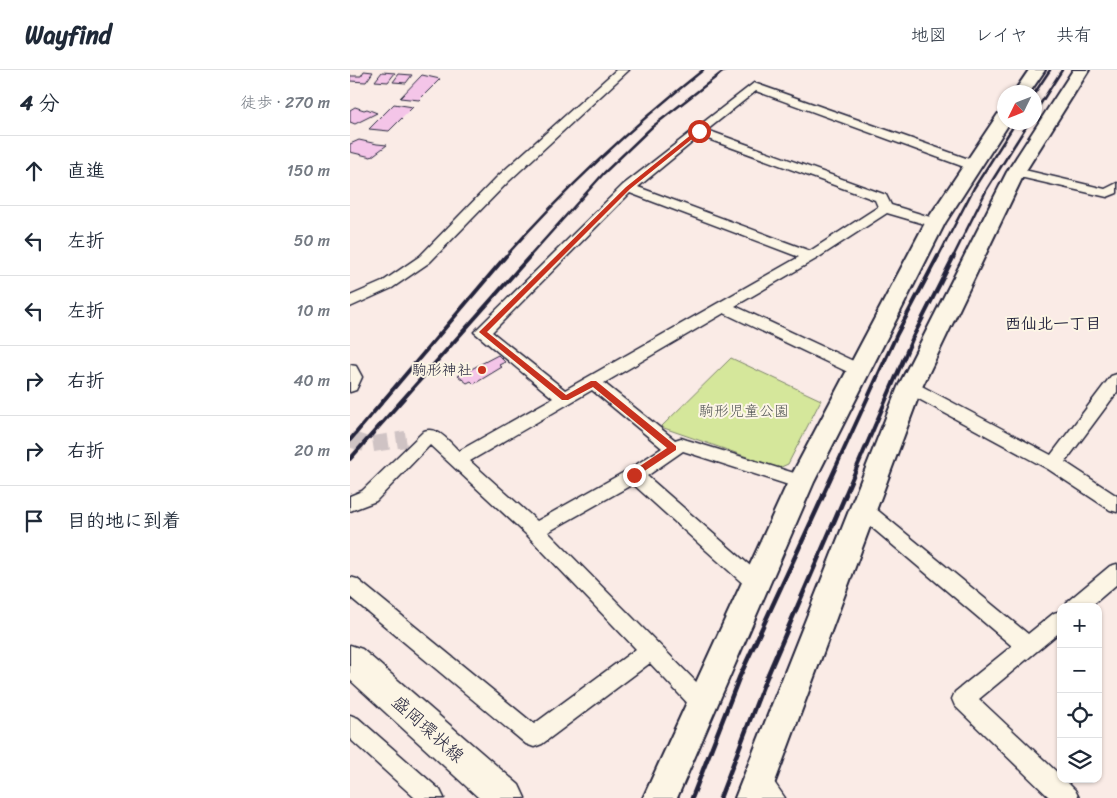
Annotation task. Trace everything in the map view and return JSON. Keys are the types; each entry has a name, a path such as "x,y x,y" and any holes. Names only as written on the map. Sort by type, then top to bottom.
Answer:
{"main road":[{"name":"盛岡環状線","path":"350,659 506,798"}],"street":[{"path":"350,302 387,285 425,259 503,179 622,70"},
{"path":"1027,85 1037,70"},
{"path":"761,792 862,509 910,387 1016,172 1082,70"},
{"path":"565,398 482,332 628,188 754,86 972,165"},
{"path":"660,798 701,702 801,482 935,223 997,128"},
{"path":"699,131 881,198 885,208"},
{"path":"1016,172 1114,193"},
{"path":"628,188 811,256"},
{"path":"458,460 811,256 885,208 935,223"},
{"path":"724,307 858,370"},
{"path":"350,370 354,377 350,386"},
{"path":"594,383 673,448"},
{"path":"1054,464 1116,384"},
{"path":"910,387 1054,464 1117,505"},
{"path":"430,435 535,531 701,702"},
{"path":"406,439 430,435"},
{"path":"350,504 369,496 430,435"},
{"path":"535,531 634,475 681,444 801,482"},
{"path":"634,475 756,583"},
{"path":"862,509 1027,646"},
{"path":"1080,603 1117,572"},
{"path":"350,585 534,737 650,651"},
{"path":"1057,621 963,699 1067,798"},
{"path":"350,725 432,798"}],"green space":[{"name":"駒形児童公園","path":"731,358 821,400 788,464 779,468 661,427"}],"building":[{"path":"364,71 373,72 366,82 350,81 350,76 361,76"},
{"path":"382,72 395,73 388,82 375,81"},
{"path":"399,74 412,75 406,83 393,82"},
{"path":"422,75 440,79 419,100 400,98"},
{"path":"394,104 413,107 389,131 369,129"},
{"path":"355,107 377,113 355,124 350,122 350,110"},
{"path":"359,140 387,145 371,157 350,152 350,144"},
{"name":"駒形神社","path":"498,355 505,362 499,365 502,367 474,384 471,381 467,383 458,376"}],"tunnel":[{"path":"350,439 367,445 406,439"}],"railway":[{"path":"505,257 551,207 600,159 703,70"},
{"path":"529,257 604,173 652,127 725,70"},
{"path":"1040,85 1050,70"},
{"path":"1042,101 1062,70"},
{"path":"938,257 974,188 1011,130"},
{"path":"953,257 987,189 1024,130"},
{"path":"350,440 506,256"},
{"path":"350,459 530,256"},
{"path":"823,495 897,334 938,256"},
{"path":"845,495 913,337 954,256"},
{"path":"692,798 739,678 824,494"},
{"path":"720,798 763,686 846,494"}],"place":[{"name":"駒形神社","path":"482,370"}],"district":[{"name":"西仙北一丁目","path":"1053,323"}],"route":[{"path":"634,475 673,448 594,383 565,398 482,332 628,188 699,131"}]}
